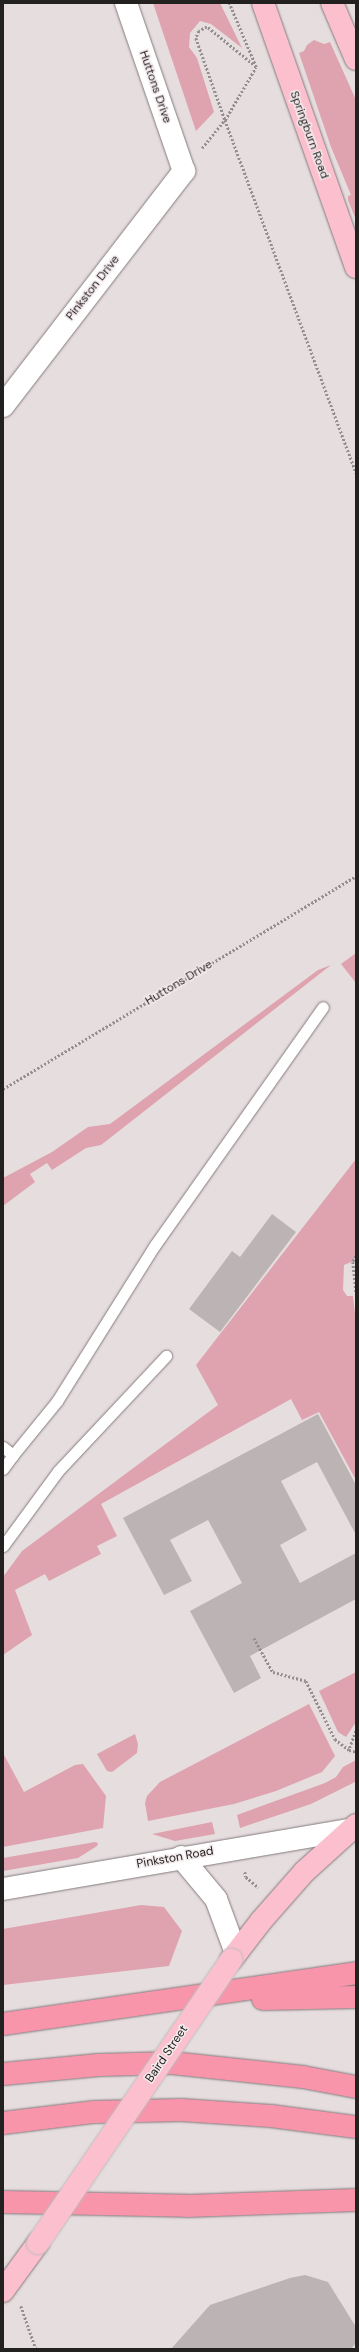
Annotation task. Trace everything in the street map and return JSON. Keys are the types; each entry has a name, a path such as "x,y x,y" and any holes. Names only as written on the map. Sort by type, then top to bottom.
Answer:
{"highway":[{"path":"3,2024 356,1973"},
{"path":"120,2006 255,1999 356,1997"},
{"path":"3,2074 99,2065 172,2063 303,2077 356,2087"},
{"path":"3,2123 94,2112 182,2110 271,2116 356,2127"},
{"path":"3,2202 187,2206 356,2200"}],"main road":[{"name":"Springburn Road","path":"263,3 356,267"},
{"path":"332,3 356,59"},
{"name":"Baird Street","path":"8,2285 38,2244 234,1957 276,1904 304,1872 352,1828"}],"street":[{"name":"Huttons Drive","path":"126,3 184,170"},
{"name":"Pinkston Drive","path":"3,406 184,170"},
{"name":"Pinkston Road","path":"3,1889 352,1828"},
{"path":"181,1857 216,1899 234,1957"}],"lane":[{"path":"3,1469 57,1401 155,1245 323,1007"},
{"path":"3,1546 58,1471 166,1356"},
{"path":"3,1447 13,1455"}],"path":[{"path":"229,3 256,67"},
{"path":"256,67 207,27 199,31 196,38 224,120 356,473"},
{"path":"184,170 224,120 256,67"},
{"name":"Huttons Drive","path":"3,1089 356,876"},
{"path":"356,1256 353,1262 356,1292"},
{"path":"254,1638 273,1672 306,1681 335,1739 349,1750 356,1752"},
{"path":"349,1750 356,1731"},
{"path":"239,1848 246,1877 276,1904"},
{"path":"8,2285 36,2349"}],"shaded area":[{"path":"153,3 220,3 242,48 211,24 200,21 190,33 189,47 197,58 214,112 196,131"},
{"path":"314,40 324,44 330,42 356,100 356,220 348,200 348,196 351,195 331,147 299,53 304,51 307,45"},
{"path":"356,953 356,983 341,964"},
{"path":"331,965 101,1145 86,1148 52,1170 47,1163 30,1174 35,1182 3,1206 3,1178 52,1152 88,1127 110,1124 318,970"},
{"path":"356,1159 356,1252 354,1261 344,1265 343,1290 347,1296 353,1296 356,1323 356,1480 319,1412 302,1420 291,1399 101,1504 117,1536 97,1546 101,1554 49,1581 45,1574 15,1590 32,1635 3,1655 3,1577 22,1551 218,1405 196,1365"},
{"path":"356,1672 356,1722 346,1737 338,1732 319,1691"},
{"path":"309,1704 335,1756 322,1772 276,1791 234,1804 148,1821 145,1803 147,1796 160,1782"},
{"path":"135,1734 138,1744 137,1753 112,1772 107,1771 97,1754"},
{"path":"3,1753 24,1792 75,1765 83,1764 106,1796 103,1828 3,1847"},
{"path":"356,1760 355,1782 311,1804 240,1828 237,1815 325,1783 336,1777 343,1767"},
{"path":"212,1822 215,1834 175,1841 152,1834"},
{"path":"95,1842 98,1843 97,1846 78,1858 3,1871 3,1858"},
{"path":"141,1905 164,1907 182,1931 169,1966 3,1985 3,1929"}],"building":[{"path":"272,1214 296,1232 220,1332 189,1309 232,1251 240,1257"},
{"path":"318,1414 356,1485 356,1535 317,1462 281,1481 307,1530 280,1545 300,1583 356,1553 356,1599 250,1656 261,1678 234,1693 190,1611 242,1583 208,1520 170,1540 192,1581 164,1595 123,1518"},
{"path":"305,2275 328,2282 356,2327 356,2343 351,2349 171,2349 210,2305 290,2278"}]}
